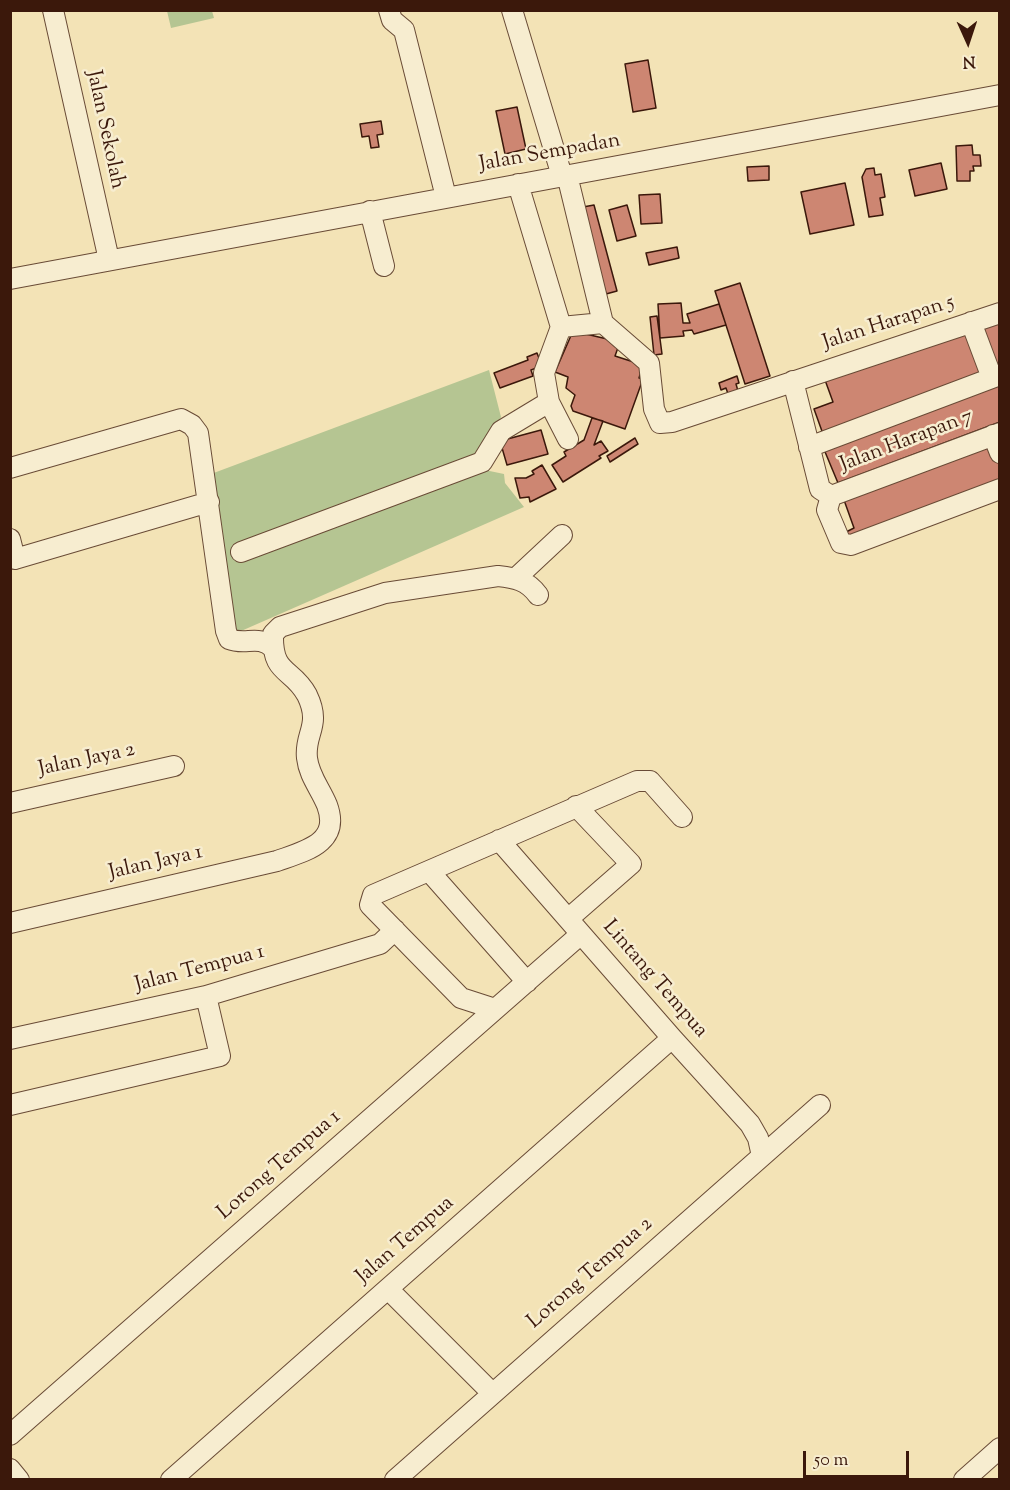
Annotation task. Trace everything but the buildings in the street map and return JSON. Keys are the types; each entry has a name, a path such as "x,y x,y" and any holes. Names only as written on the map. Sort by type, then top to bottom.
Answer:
{"street":[{"name":"Jalan Sekolah","path":"53,10 109,260"},
{"path":"389,10 392,20 404,30 446,197"},
{"path":"512,10 564,175 603,323 561,327"},
{"name":"Jalan Sempadan","path":"10,279 999,95"},
{"path":"518,184 561,327 544,374 549,402 568,439"},
{"path":"370,211 384,266"},
{"name":"Jalan Harapan 5","path":"603,323 650,363 654,409 660,423 672,422 999,313"},
{"path":"809,447 996,377 971,322"},
{"path":"793,381 820,489 831,496 827,510 841,543 851,545 999,489"},
{"path":"241,552 482,462 501,431 549,402"},
{"path":"10,468 181,419 192,425 198,433 226,632 229,639 235,641 260,640 273,648"},
{"name":"Jalan Harapan 7","path":"831,496 997,440"},
{"path":"10,539 15,559 209,502"},
{"path":"516,578 562,535"},
{"path":"273,648 273,634 280,627 385,593 498,576 516,578 532,587 538,595"},
{"name":"Jalan Jaya 1","path":"10,923 277,861 311,849 324,840 329,826 327,805 311,774 307,755 314,721 313,710 299,682 277,663 273,648"},
{"name":"Jalan Jaya 2","path":"10,803 174,766"},
{"path":"495,1009 461,998 370,905 373,895 637,781 650,781 682,816"},
{"path":"568,919 631,864 576,806"},
{"name":"Lintang Tempua","path":"499,840 750,1124 758,1138 762,1156"},
{"path":"429,871 527,982"},
{"name":"Jalan Tempua 1","path":"10,1039 206,996 380,944 395,930"},
{"name":"Lorong Tempua 1","path":"10,1435 581,934"},
{"path":"10,1105 220,1056 206,996"},
{"name":"Jalan Tempua","path":"171,1479 672,1038"},
{"name":"Lorong Tempua 2","path":"395,1479 820,1105"},
{"path":"388,1289 492,1393"},
{"path":"964,1479 999,1448"},
{"path":"10,1469 20,1479"}],"green space":[{"path":"167,11 212,11 214,18 171,28"},
{"path":"489,370 501,417 480,469 504,474 505,483 524,507 232,635 211,474"}]}
